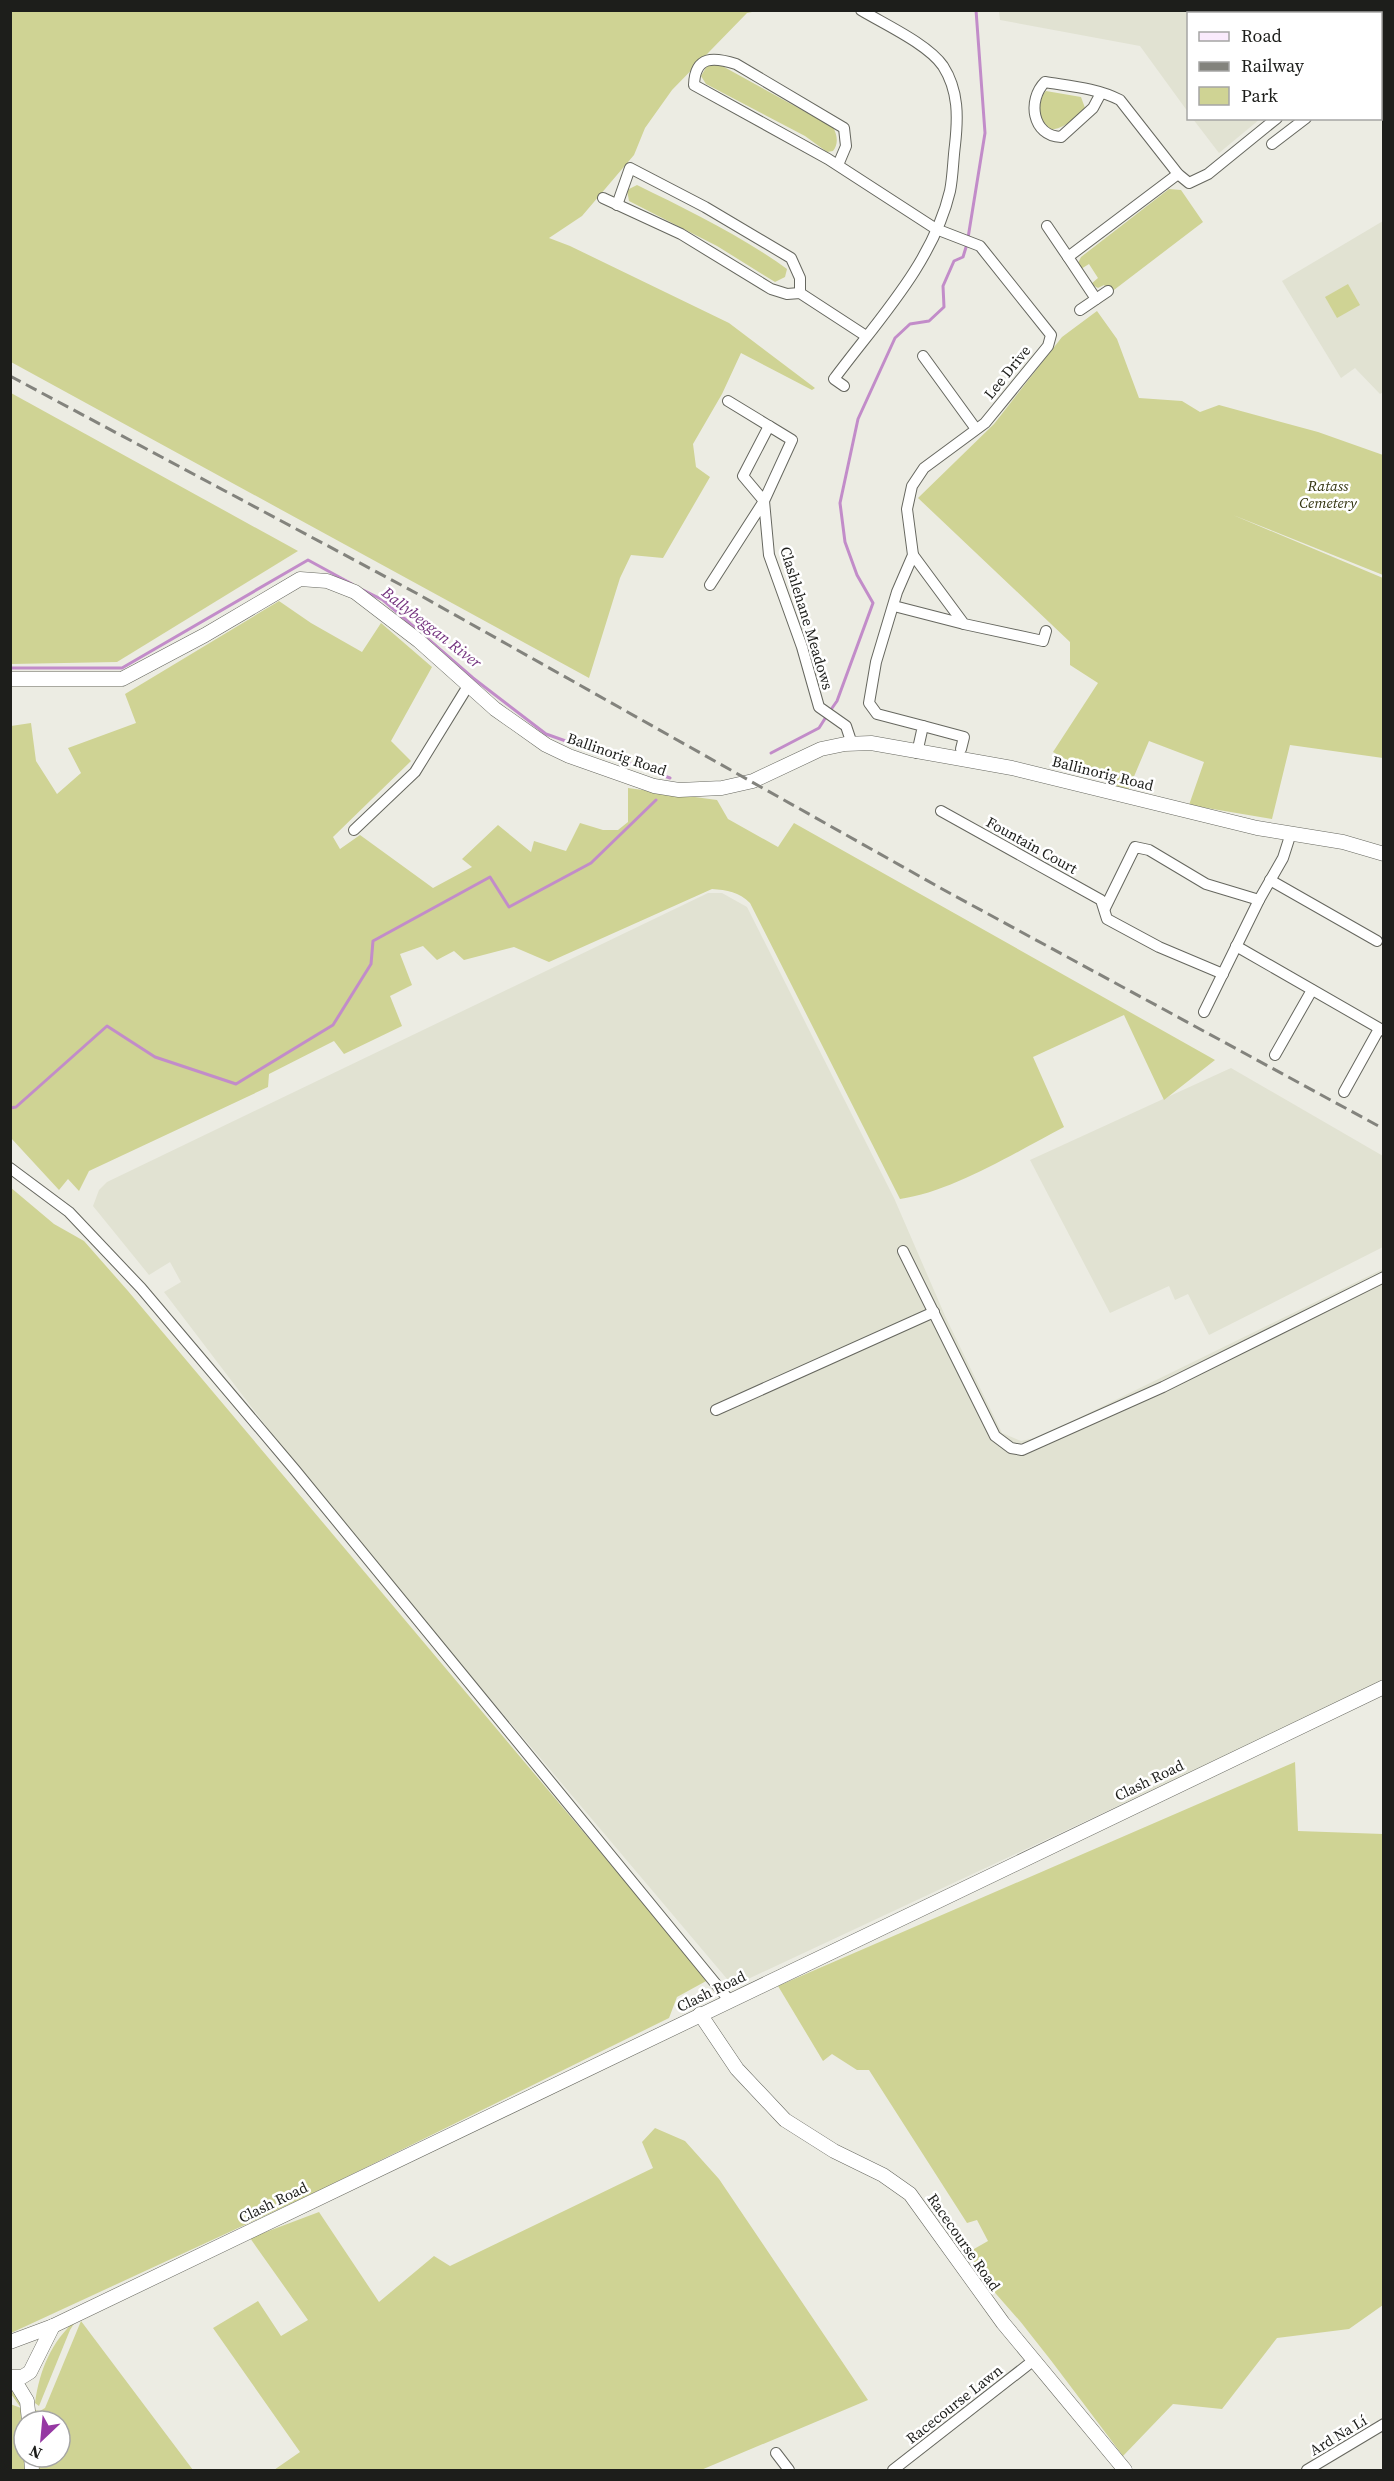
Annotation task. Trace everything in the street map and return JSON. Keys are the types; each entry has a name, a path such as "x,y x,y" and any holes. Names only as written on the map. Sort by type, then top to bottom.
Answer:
{"street":[{"path":"844,386 834,379 913,273 936,229 950,190 958,119 954,88 942,65 914,42 861,10"},
{"path":"838,165 846,146 844,128 736,64 716,58 705,60 694,75 694,85 838,165 936,229"},
{"path":"1101,93 1093,108 1061,137 1044,133 1037,124 1035,101 1038,88 1044,82 1101,93 1120,100 1178,174 1189,183 1194,183 1274,120"},
{"path":"1272,144 1303,120"},
{"path":"617,205 630,168 705,207 791,258 800,278 800,293"},
{"path":"1068,257 1178,174"},
{"path":"603,198 681,234 771,289 787,294 800,293 866,336"},
{"path":"1047,225 1096,299"},
{"name":"Lee Drive","path":"936,229 980,246 1051,335 1048,346 985,423 924,468 912,486 907,509 913,555 964,624"},
{"path":"1080,310 1108,291"},
{"path":"923,356 976,429"},
{"path":"710,585 764,501 792,441 728,401"},
{"path":"764,501 743,476 769,426"},
{"name":"Clashlehane Meadows","path":"764,501 770,555 802,647 819,707 846,726 852,744"},
{"path":"913,555 897,592 876,662 869,703 877,714 964,737 961,749"},
{"name":"Ballinorig Road","path":"10,679 123,679 206,635 300,579 327,581 355,592 419,641 468,686 546,745 638,781 665,788 706,790 753,781 821,749 871,743 917,753 1012,768 1291,833 1342,842 1383,854"},
{"path":"894,606 1043,641 1046,631"},
{"path":"354,830 415,772 468,686"},
{"path":"917,753 923,726"},
{"name":"Fountain Court","path":"941,811 1101,900 1107,919 1159,947 1223,974"},
{"path":"1204,1012 1259,900 1283,858 1291,833"},
{"path":"1105,908 1135,847 1149,850 1206,884 1259,900"},
{"path":"1270,880 1377,940"},
{"path":"1236,946 1382,1030 1344,1092"},
{"path":"1275,1055 1312,990"},
{"path":"10,1168 69,1212 141,1287 295,1470 729,2000"},
{"path":"903,1251 995,1436 1011,1448 1022,1450 1163,1387 1383,1276"},
{"path":"716,1410 934,1312"},
{"name":"Clash Road","path":"12,2342 53,2326 1383,1687"},
{"name":"Racecourse Road","path":"700,2014 737,2069 785,2120 834,2151 892,2180 910,2194 977,2290 1125,2470"},
{"path":"12,2377 22,2377 33,2365 53,2326"},
{"path":"12,2342 25,2343 32,2350 33,2365 28,2409"},
{"name":"Racecourse Lawn","path":"893,2470 1034,2360"},
{"path":"12,2377 27,2401"},
{"name":"Ard Na Lí","path":"1308,2470 1383,2424"},
{"path":"776,2453 789,2470"}],"shaded area":[{"path":"999,11 1356,12 1187,12 1187,111 1140,46 1000,20"},
{"path":"1194,120 1259,120 1219,153"},
{"path":"1383,221 1383,392 1380,394 1355,368 1341,378 1282,281"},
{"path":"708,893 722,893 747,907 894,1198 946,1318 1002,1433 1021,1441 1040,1437 1383,1269 1383,1682 733,1986 345,1527 288,1455 164,1292 181,1282 170,1262 149,1275 93,1206 99,1190 107,1182"},
{"path":"1231,1068 1383,1156 1383,1247 1209,1335 1188,1294 1175,1300 1169,1286 1110,1313 1030,1160"}],"green space":[{"path":"11,11 757,11 747,13 672,90 645,128 634,155 582,216 549,238 729,323 815,388 812,390 741,353 722,394 693,444 696,467 710,477 663,558 631,555 620,578 589,678 11,362"},
{"path":"715,62 833,127 837,139 833,151 827,152 805,136 706,84 701,76 707,66"},
{"path":"1046,91 1081,97 1085,108 1067,124 1057,129 1045,130 1040,115 1040,100"},
{"path":"637,185 751,245 787,269 785,277 775,282 717,246 629,201 627,190"},
{"path":"1169,189 1181,190 1203,222 1110,293 1104,285 1098,288 1091,284 1098,278 1089,264 1081,269 1078,263 1081,257"},
{"path":"1348,284 1360,305 1337,318 1325,297"},
{"name":"Ratass Cemetery","path":"1097,311 1117,339 1139,398 1182,401 1200,412 1219,405 1318,432 1383,455 1383,575 1233,515 1383,578 1383,758 1290,745 1272,819 1189,805 1204,762 1149,741 1127,793 1053,752 1098,683 1070,665 1070,642 918,498 994,424 1062,337"},
{"path":"11,393 298,551 117,662 11,664"},
{"path":"279,601 311,623 362,652 381,623 432,667 391,741 411,761 333,837 340,849 360,835 433,888 472,867 462,859 498,825 531,852 534,841 566,851 580,823 603,830 618,830 628,822 628,788 717,800 728,819 778,847 794,823 1215,1060 1164,1100 1124,1015 1033,1057 1064,1127 962,1180 920,1195 900,1199 750,903 742,896 732,892 712,889 549,962 514,947 464,960 454,951 437,960 423,946 400,954 412,985 390,996 402,1026 344,1054 334,1041 269,1074 268,1087 89,1171 79,1191 68,1179 59,1190 11,1138 11,726 31,723 36,761 57,794 81,773 68,748 136,723 125,694"},
{"path":"10,1187 54,1224 84,1241 708,1980 677,1997 669,2018 316,2192 11,2333"},
{"path":"1295,1762 1298,1831 1383,1834 1383,2305 1349,2329 1277,2338 1222,2409 1173,2404 1123,2456 1039,2345 973,2264 967,2253 988,2241 977,2220 967,2223 869,2070 857,2070 832,2054 823,2061 778,1986"},
{"path":"655,2128 685,2141 719,2179 868,2400 701,2470 274,2470 300,2452 213,2328 258,2301 281,2336 308,2320 250,2238 319,2212 379,2302 434,2256 450,2266 653,2168 642,2142"},
{"path":"77,2319 70,2330 39,2406 35,2403 37,2391 48,2357 60,2337"},
{"path":"81,2321 193,2470 11,2470 10,2404 27,2409 12,2409 12,2469 72,2469 72,2409 43,2409"},
{"path":"11,2386 20,2395 21,2408 11,2394"}],"waterway":[{"name":"Ballybeggan River","path":"968,238 985,133 976,10"},
{"name":"Ballybeggan River","path":"830,711 837,701 873,603 857,575 845,542 840,503 858,419 895,338 910,324 929,321 944,307 943,286 954,261 963,257 967,244"},
{"name":"Ballybeggan River","path":"10,668 122,668 308,560 352,584"},
{"name":"Ballybeggan River","path":"363,590 383,600 473,678 546,734 670,778"},
{"name":"Ballybeggan River","path":"771,753 819,728 826,717"},
{"path":"10,1108 16,1107 107,1026 155,1057 236,1084 333,1025 371,964 373,941 490,877 509,907 591,863 656,800"}],"railway":[{"path":"10,376 416,593 944,890 1384,1129"}]}
